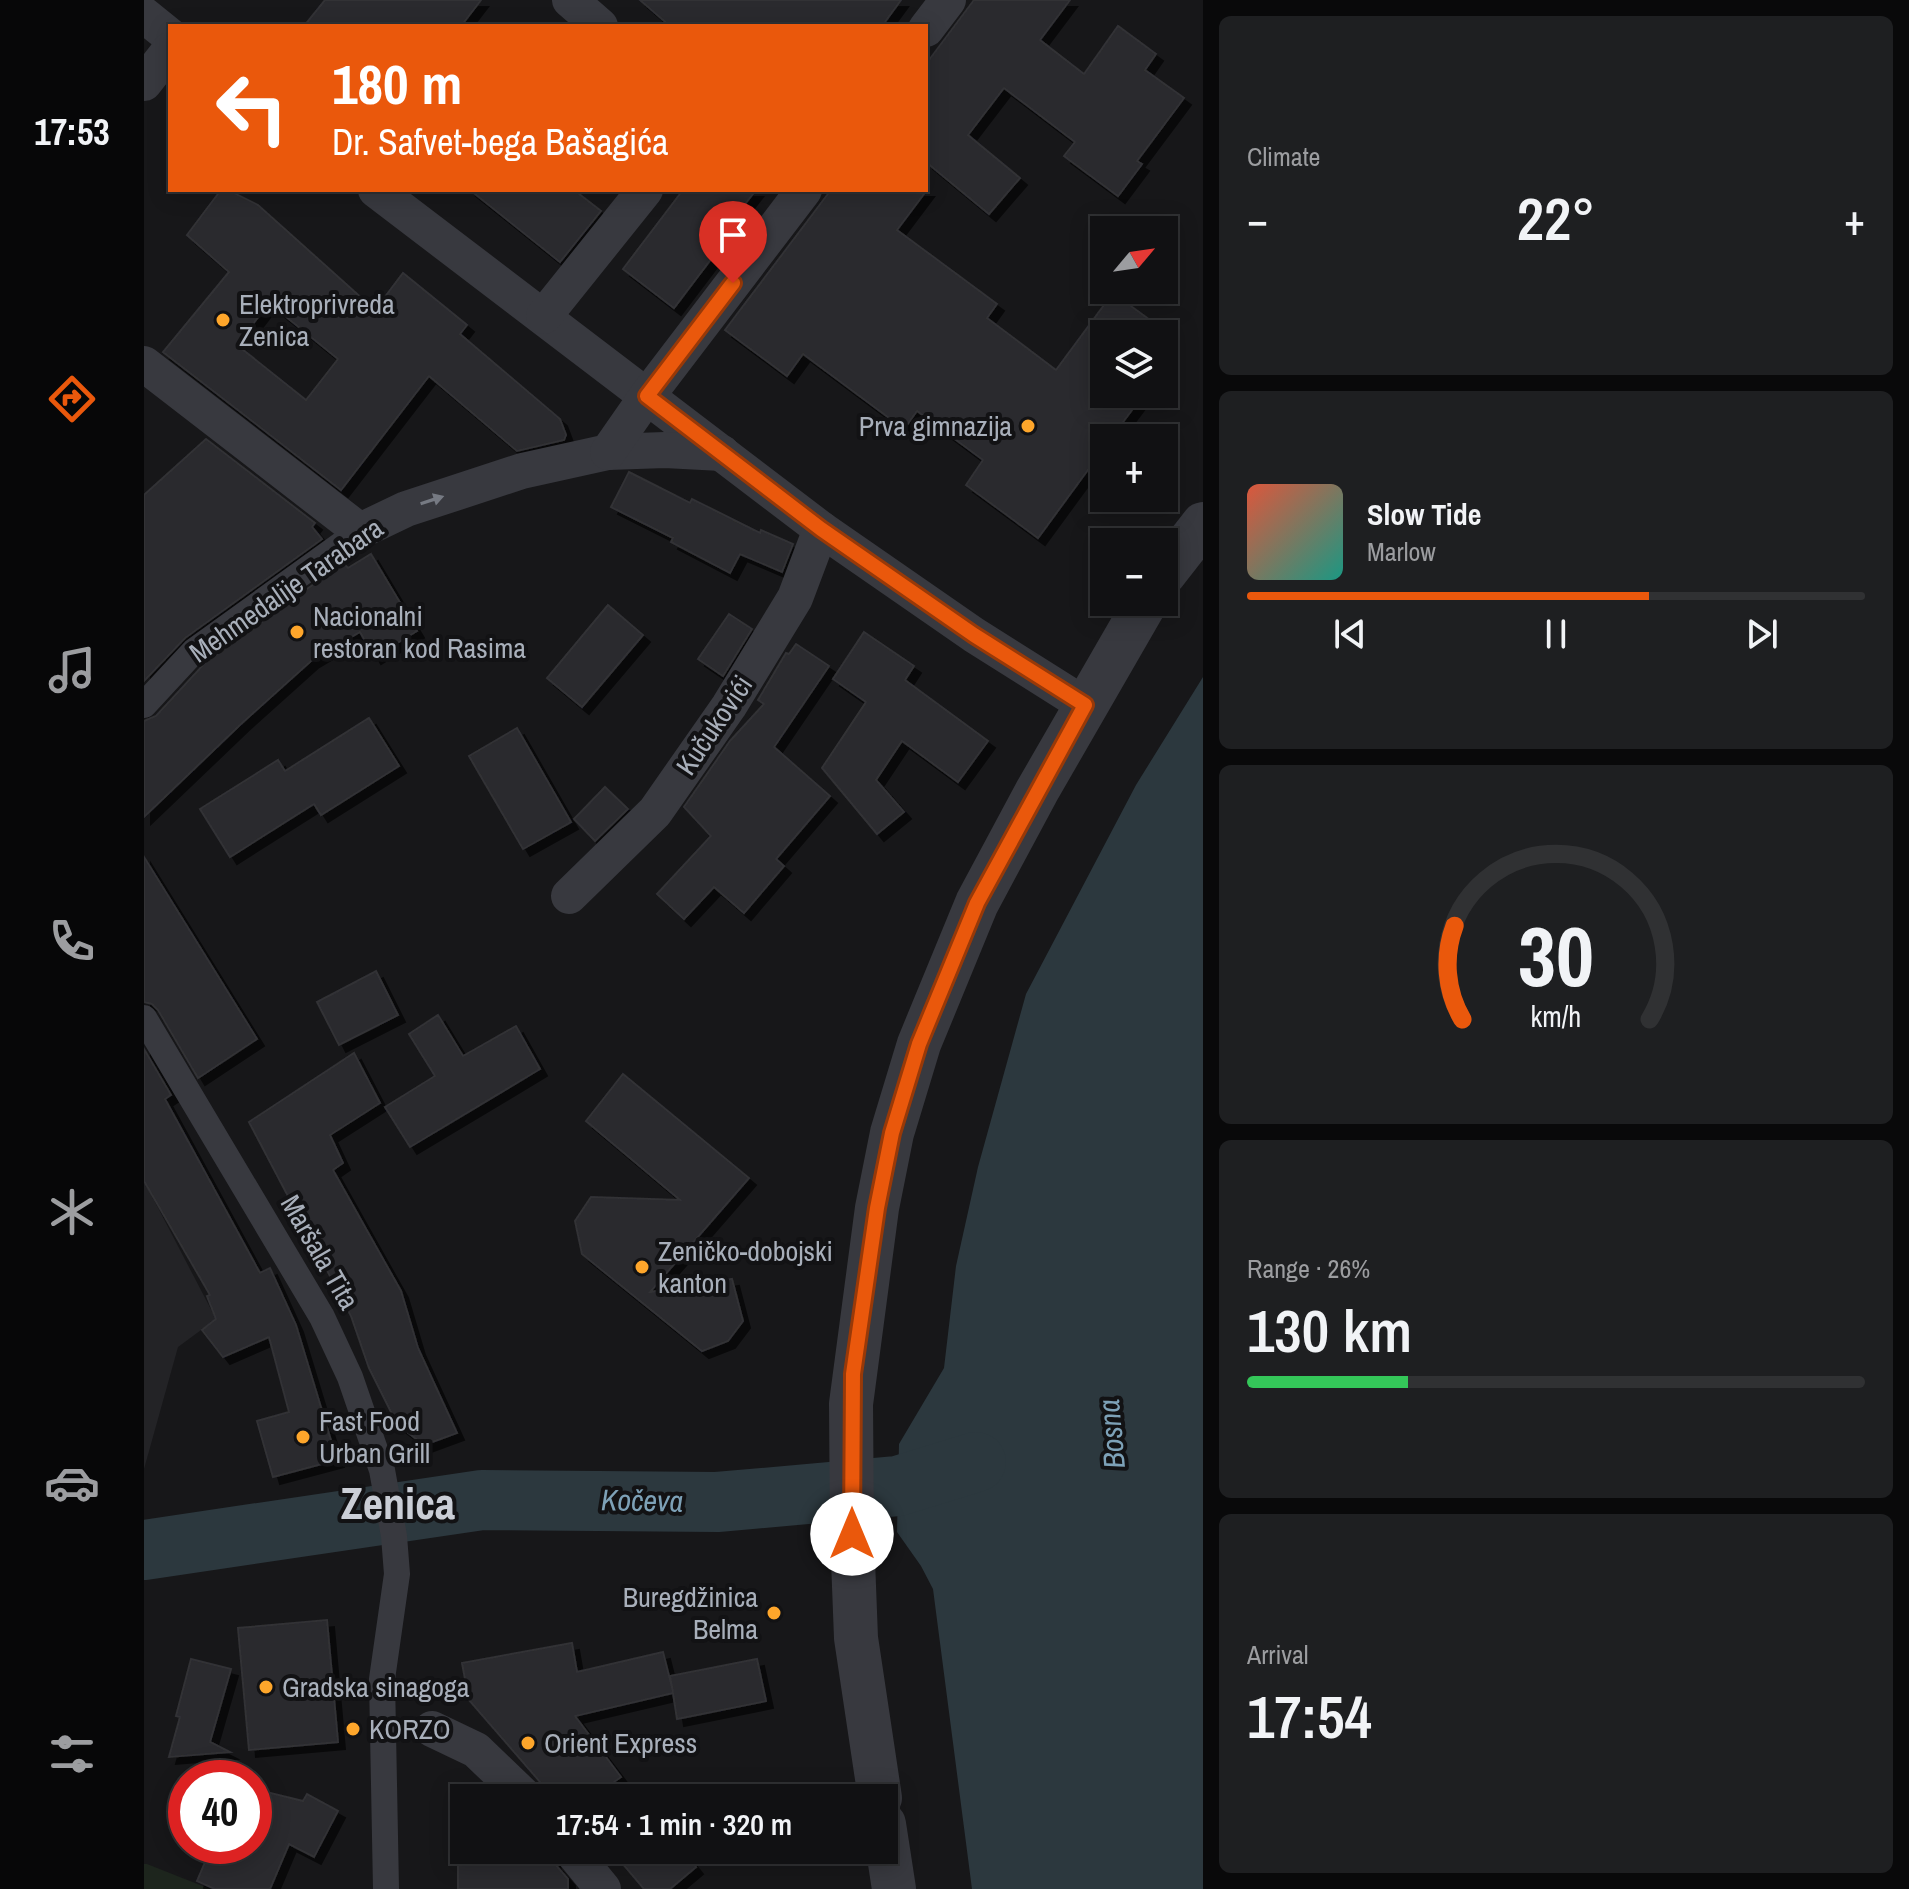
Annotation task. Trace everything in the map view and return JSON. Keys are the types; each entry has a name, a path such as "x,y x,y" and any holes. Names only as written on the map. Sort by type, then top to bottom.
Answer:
{"street":[{"path":"570,0 598,24"},
{"path":"928,26 948,0"},
{"path":"144,15 168,34"},
{"path":"144,83 168,53"},
{"path":"379,192 821,529 974,635 1085,705"},
{"path":"544,316 643,192"},
{"path":"608,452 802,192"},
{"path":"144,364 360,531"},
{"name":"Mehmedalije Tarabara","path":"144,705 194,651 360,531 406,509 522,471 608,452 665,450 722,453"},
{"path":"1178,556 1203,524"},
{"name":"Kučukovići","path":"569,896 655,812 729,706 795,598 821,529"},
{"path":"878,1784 856,1638 851,1425 853,1374 877,1208 892,1133 919,1044 977,903 1085,705 1138,616"},
{"name":"Maršala Tita","path":"144,1018 322,1317 350,1377 382,1470 394,1536 397,1574 382,1679 386,1889"},
{"path":"432,1729 476,1750 511,1784"},
{"path":"582,1864 603,1889"},
{"path":"890,1864 894,1889"}],"shaded area":[{"path":"144,1181 216,1319 178,1347 144,1469"},
{"path":"144,1864 147,1864 210,1889 144,1889"}],"water":[{"name":"Bosna","path":"1203,677 1203,1889 972,1889 933,1589 897,1532 899,1444 944,1368 956,1266 978,1167 1026,994 1136,785"}],"building":[{"path":"325,0 481,0 463,24 306,24"},
{"path":"640,0 901,0 883,24 668,24"},
{"path":"974,0 1070,0 1040,40 1084,74 1118,26 1156,54 1145,70 1184,98 1137,161 1142,164 1118,196 1064,156 1075,142 1004,88 968,135 1020,178 989,214 928,164 928,61"},
{"path":"219,192 232,192 258,205 375,310 403,273 467,325 460,334 560,419 566,435 564,440 517,451 429,376 341,490 163,352 229,272 187,235","holes":["269,303 338,359 306,400 237,345"]},
{"path":"472,192 577,192 601,211 560,262"},
{"path":"681,192 754,192 735,217 740,221 674,308 623,269"},
{"path":"829,192 926,192 897,230 997,304 987,318 1056,370 1090,324 1090,408 1134,408 1122,424 1090,424 1090,467 1038,538 966,485 983,460 917,411 904,429 803,354 787,376 725,330"},
{"path":"1105,304 1128,304 1150,320 1093,320"},
{"path":"206,439 315,523 312,527 322,539 185,638 144,681 144,495"},
{"path":"629,472 690,503 692,499 760,533 761,530 793,544 782,572 740,554 730,573 671,542 673,538 611,507"},
{"path":"371,554 417,631 374,657 360,632 311,661 144,817 144,721 156,716 205,663 343,563 348,568"},
{"path":"608,605 643,635 582,707 547,678"},
{"path":"729,614 752,629 723,676 698,659"},
{"path":"864,632 914,666 905,680 988,741 958,782 902,741 876,780 904,812 877,834 822,768 866,702 833,679"},
{"path":"796,644 829,666 774,747 830,796 776,859 784,866 744,913 714,887 684,919 657,894 711,836 684,807 730,741 764,704 758,700 786,653 789,654"},
{"path":"369,718 399,766 321,815 314,804 230,857 200,809 278,760 285,771"},
{"path":"517,728 571,822 523,849 469,756"},
{"path":"605,787 628,809 595,841 574,819"},
{"path":"144,857 257,1039 198,1078 158,1010 144,1002"},
{"path":"376,971 398,1015 339,1045 317,1002"},
{"path":"438,1015 463,1056 516,1026 540,1069 410,1147 385,1107 435,1076 409,1034"},
{"path":"144,1049 171,1095 165,1099 260,1273 270,1268 296,1325 337,1460 273,1477 257,1421 289,1412 269,1337 223,1357 202,1330 216,1319 207,1296 210,1295 144,1181"},
{"path":"354,1053 380,1103 330,1135 343,1163 333,1170 401,1291 418,1348 457,1433 424,1445 397,1424 369,1368 351,1316 249,1122"},
{"path":"623,1074 749,1178 650,1292 732,1279 743,1321 728,1341 702,1351 582,1254 575,1221 591,1197 680,1200 586,1121"},
{"path":"327,1620 338,1742 249,1750 238,1628"},
{"path":"572,1643 577,1672 663,1652 673,1692 670,1676 757,1659 766,1701 677,1719 673,1693 575,1716 621,1777 611,1784 541,1784 469,1700 462,1663"},
{"path":"191,1659 231,1669 210,1742 230,1752 169,1757"},
{"path":"272,1793 303,1801 307,1794 338,1811 314,1857 289,1844 270,1889 215,1889 197,1881 204,1864 272,1864"},
{"path":"458,1864 555,1864 568,1879 568,1889 458,1889"},
{"path":"623,1864 694,1864 696,1867 670,1889 644,1889"}],"waterway":[{"name":"Kočeva","path":"144,1550 482,1500 717,1502 898,1486 976,1462"}],"place":[{"name":"Elektroprivreda Zenica","path":"223,320"},
{"name":"Prva gimnazija","path":"1028,426"},
{"name":"Nacionalni restoran kod Rasima","path":"297,632"},
{"name":"Zeničko-dobojski kanton","path":"642,1267"},
{"name":"Fast Food Urban Grill","path":"303,1437"},
{"name":"Buregdžinica Belma","path":"774,1613"},
{"name":"Gradska sinagoga","path":"266,1687"},
{"name":"KORZO","path":"353,1729"},
{"name":"Orient Express","path":"528,1743"}],"district":[{"name":"Zenica","path":"398,1504"}],"route":[{"path":"733,283 647,396 821,529 974,635 1085,705 977,903 919,1044 892,1133 877,1208 853,1374 852,1534"}]}
